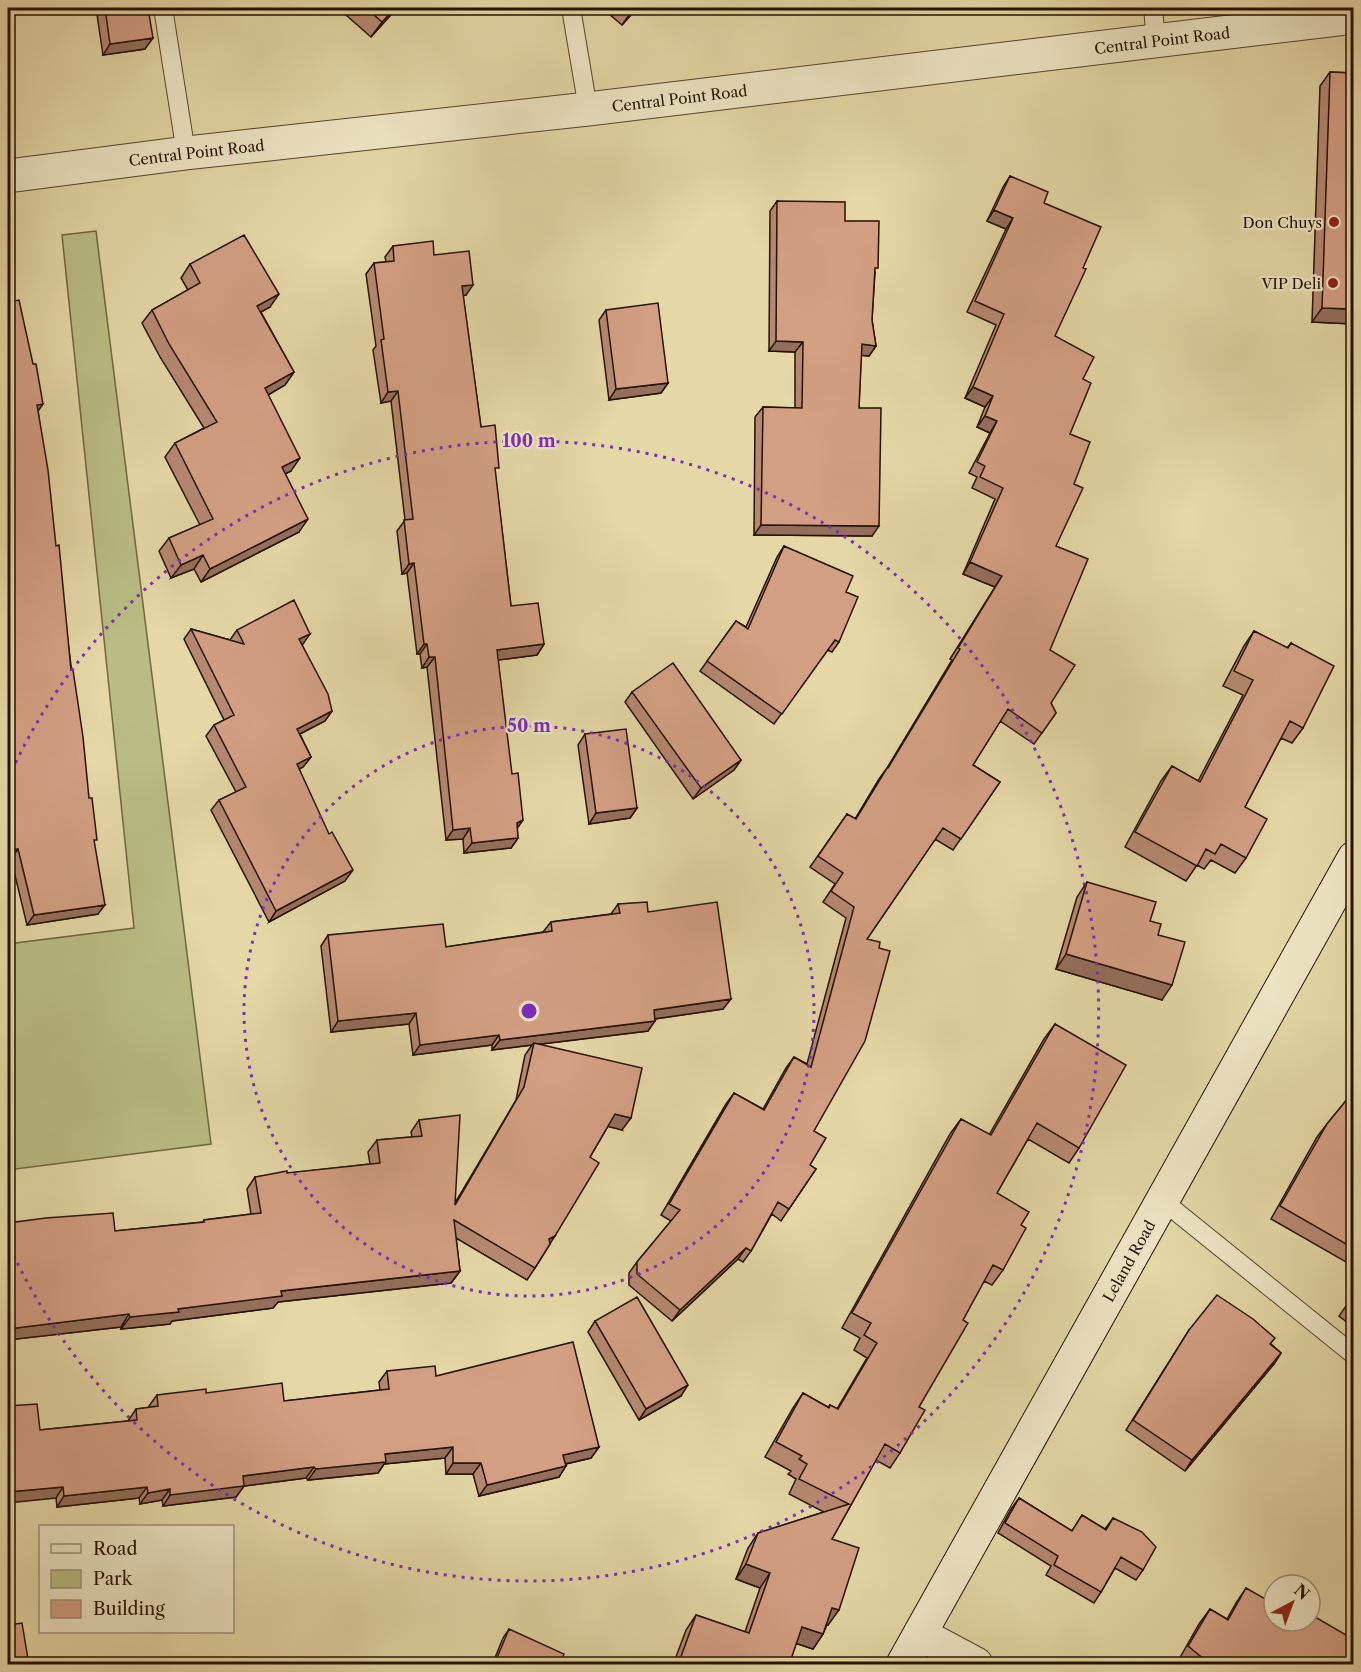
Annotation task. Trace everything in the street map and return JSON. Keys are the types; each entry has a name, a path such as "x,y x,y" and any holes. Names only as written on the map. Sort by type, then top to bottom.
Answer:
{"street":[{"name":"Central Point Road","path":"8,176 186,153 588,109 1353,17"},
{"name":"Leland Road","path":"903,1665 1353,858"},
{"path":"920,1634 976,1665"}],"lane":[{"path":"163,8 186,153"},
{"path":"571,8 588,109"},
{"path":"1153,8 1156,40"},
{"path":"1163,1201 1353,1355"}],"green space":[{"path":"96,231 211,1144 8,1170 8,944 134,928 62,235"}],"building":[{"path":"105,8 148,8 153,38 110,44"},
{"path":"366,8 395,8 382,22"},
{"path":"1330,72 1353,73 1353,309 1322,308"},
{"path":"1010,176 1048,192 1044,203 1101,227 1083,268 1086,269 1055,336 1094,357 1083,379 1091,383 1070,434 1090,442 1074,484 1083,488 1056,546 1088,559 1050,650 1075,665 1051,703 1056,713 1042,733 1008,709 973,765 1000,782 961,839 943,828 867,939 880,942 879,948 890,951 865,1041 814,1131 826,1138 810,1165 816,1169 789,1209 778,1202 751,1251 746,1248 680,1310 637,1274 637,1262 680,1210 669,1204 734,1093 764,1110 794,1057 811,1067 854,907 831,891 843,873 818,856 847,814 856,819 1002,576 970,562 1003,488 980,477 985,466 977,462 997,421 985,416 993,396 973,387 1004,314 975,301 1013,218 994,210"},
{"path":"777,201 845,202 845,221 879,221 878,268 875,268 872,320 876,346 862,344 859,408 881,408 879,526 761,525 763,407 802,408 803,342 776,341"},
{"path":"244,235 279,294 257,306 294,372 265,388 300,458 282,467 308,519 210,569 203,555 181,565 169,538 213,519 175,443 217,422 169,344 152,310 200,283 190,264"},
{"path":"433,241 434,255 469,251 473,285 462,286 481,427 495,425 499,468 495,468 511,606 538,603 544,644 497,650 512,774 518,773 523,820 517,823 518,838 472,843 470,828 453,830 435,657 429,657 427,644 424,644 414,563 409,564 404,520 413,519 398,391 388,392 374,263 394,261 393,246"},
{"path":"19,300 33,364 36,364 43,404 37,405 48,470 56,546 59,545 71,670 73,670 83,737 89,798 92,798 97,840 94,840 105,905 34,915 18,849 8,851 8,302"},
{"path":"658,303 668,383 616,389 606,310"},
{"path":"784,546 853,576 846,592 858,597 839,642 835,640 782,714 707,661 736,621 748,629"},
{"path":"294,600 310,634 299,639 328,694 332,711 297,729 311,757 297,764 329,834 332,832 353,870 276,911 219,800 246,787 214,725 234,715 191,629 244,644 237,630"},
{"path":"1254,631 1288,648 1291,643 1334,666 1303,728 1290,721 1245,807 1267,819 1246,858 1221,844 1215,854 1206,849 1197,866 1135,832 1172,766 1200,782 1253,680 1234,671"},
{"path":"673,663 741,760 701,788 632,692"},
{"path":"626,729 637,808 596,813 585,734"},
{"path":"1087,882 1156,902 1150,921 1161,924 1158,935 1185,942 1172,985 1066,954"},
{"path":"647,902 648,912 717,902 731,999 654,1010 655,1021 500,1040 499,1035 420,1045 416,1013 338,1021 328,935 443,924 446,947 552,931 551,922 620,913 618,904"},
{"path":"1055,1024 1126,1065 1079,1148 1037,1123 997,1193 1029,1212 1021,1225 1026,1228 1003,1270 993,1265 963,1320 968,1323 919,1407 925,1410 900,1453 885,1444 832,1539 859,1548 839,1610 832,1608 823,1634 802,1627 789,1665 678,1665 696,1615 749,1633 770,1573 746,1564 758,1533 849,1504 799,1479 807,1464 799,1459 802,1456 776,1442 803,1393 829,1408 830,1405 838,1409 877,1343 864,1335 871,1323 852,1313 961,1119 991,1135"},
{"path":"534,1043 642,1068 631,1118 615,1114 590,1157 599,1163 555,1236 549,1239 550,1244 535,1268 454,1220 460,1271 281,1291 282,1296 178,1309 179,1312 130,1317 129,1314 8,1329 8,1223 113,1213 115,1231 204,1222 204,1220 261,1213 255,1177 287,1171 287,1173 380,1163 377,1140 422,1136 419,1120 460,1115 455,1205 524,1087"},
{"path":"1353,1092 1353,1248 1280,1206 1327,1124"},
{"path":"1217,1295 1253,1319 1275,1338 1270,1344 1281,1353 1192,1460 1133,1420 1189,1330"},
{"path":"1353,1296 1353,1307 1348,1303"},
{"path":"637,1297 688,1385 646,1409 595,1321"},
{"path":"573,1342 599,1447 563,1455 566,1466 487,1485 481,1463 453,1463 453,1447 385,1454 386,1462 316,1469 314,1467 243,1476 244,1486 170,1495 170,1489 148,1493 147,1487 64,1496 63,1487 8,1492 8,1406 37,1404 40,1430 137,1420 136,1409 158,1406 157,1395 206,1389 206,1393 282,1383 284,1401 389,1389 387,1371 435,1366 436,1376"},
{"path":"1019,1498 1072,1531 1082,1515 1106,1530 1113,1518 1142,1532 1156,1547 1143,1570 1121,1557 1101,1592 1054,1565 1058,1556 1005,1523"},
{"path":"1246,1588 1262,1597 1262,1633 1322,1633 1322,1621 1353,1639 1353,1665 1214,1665 1188,1646 1210,1609 1228,1620"},
{"path":"22,1623 29,1665 8,1665 8,1625"},
{"path":"509,1629 564,1654 559,1665 494,1665"}],"place":[{"name":"Don Chuys","path":"1334,222"},
{"name":"VIP Deli","path":"1333,283"}]}
